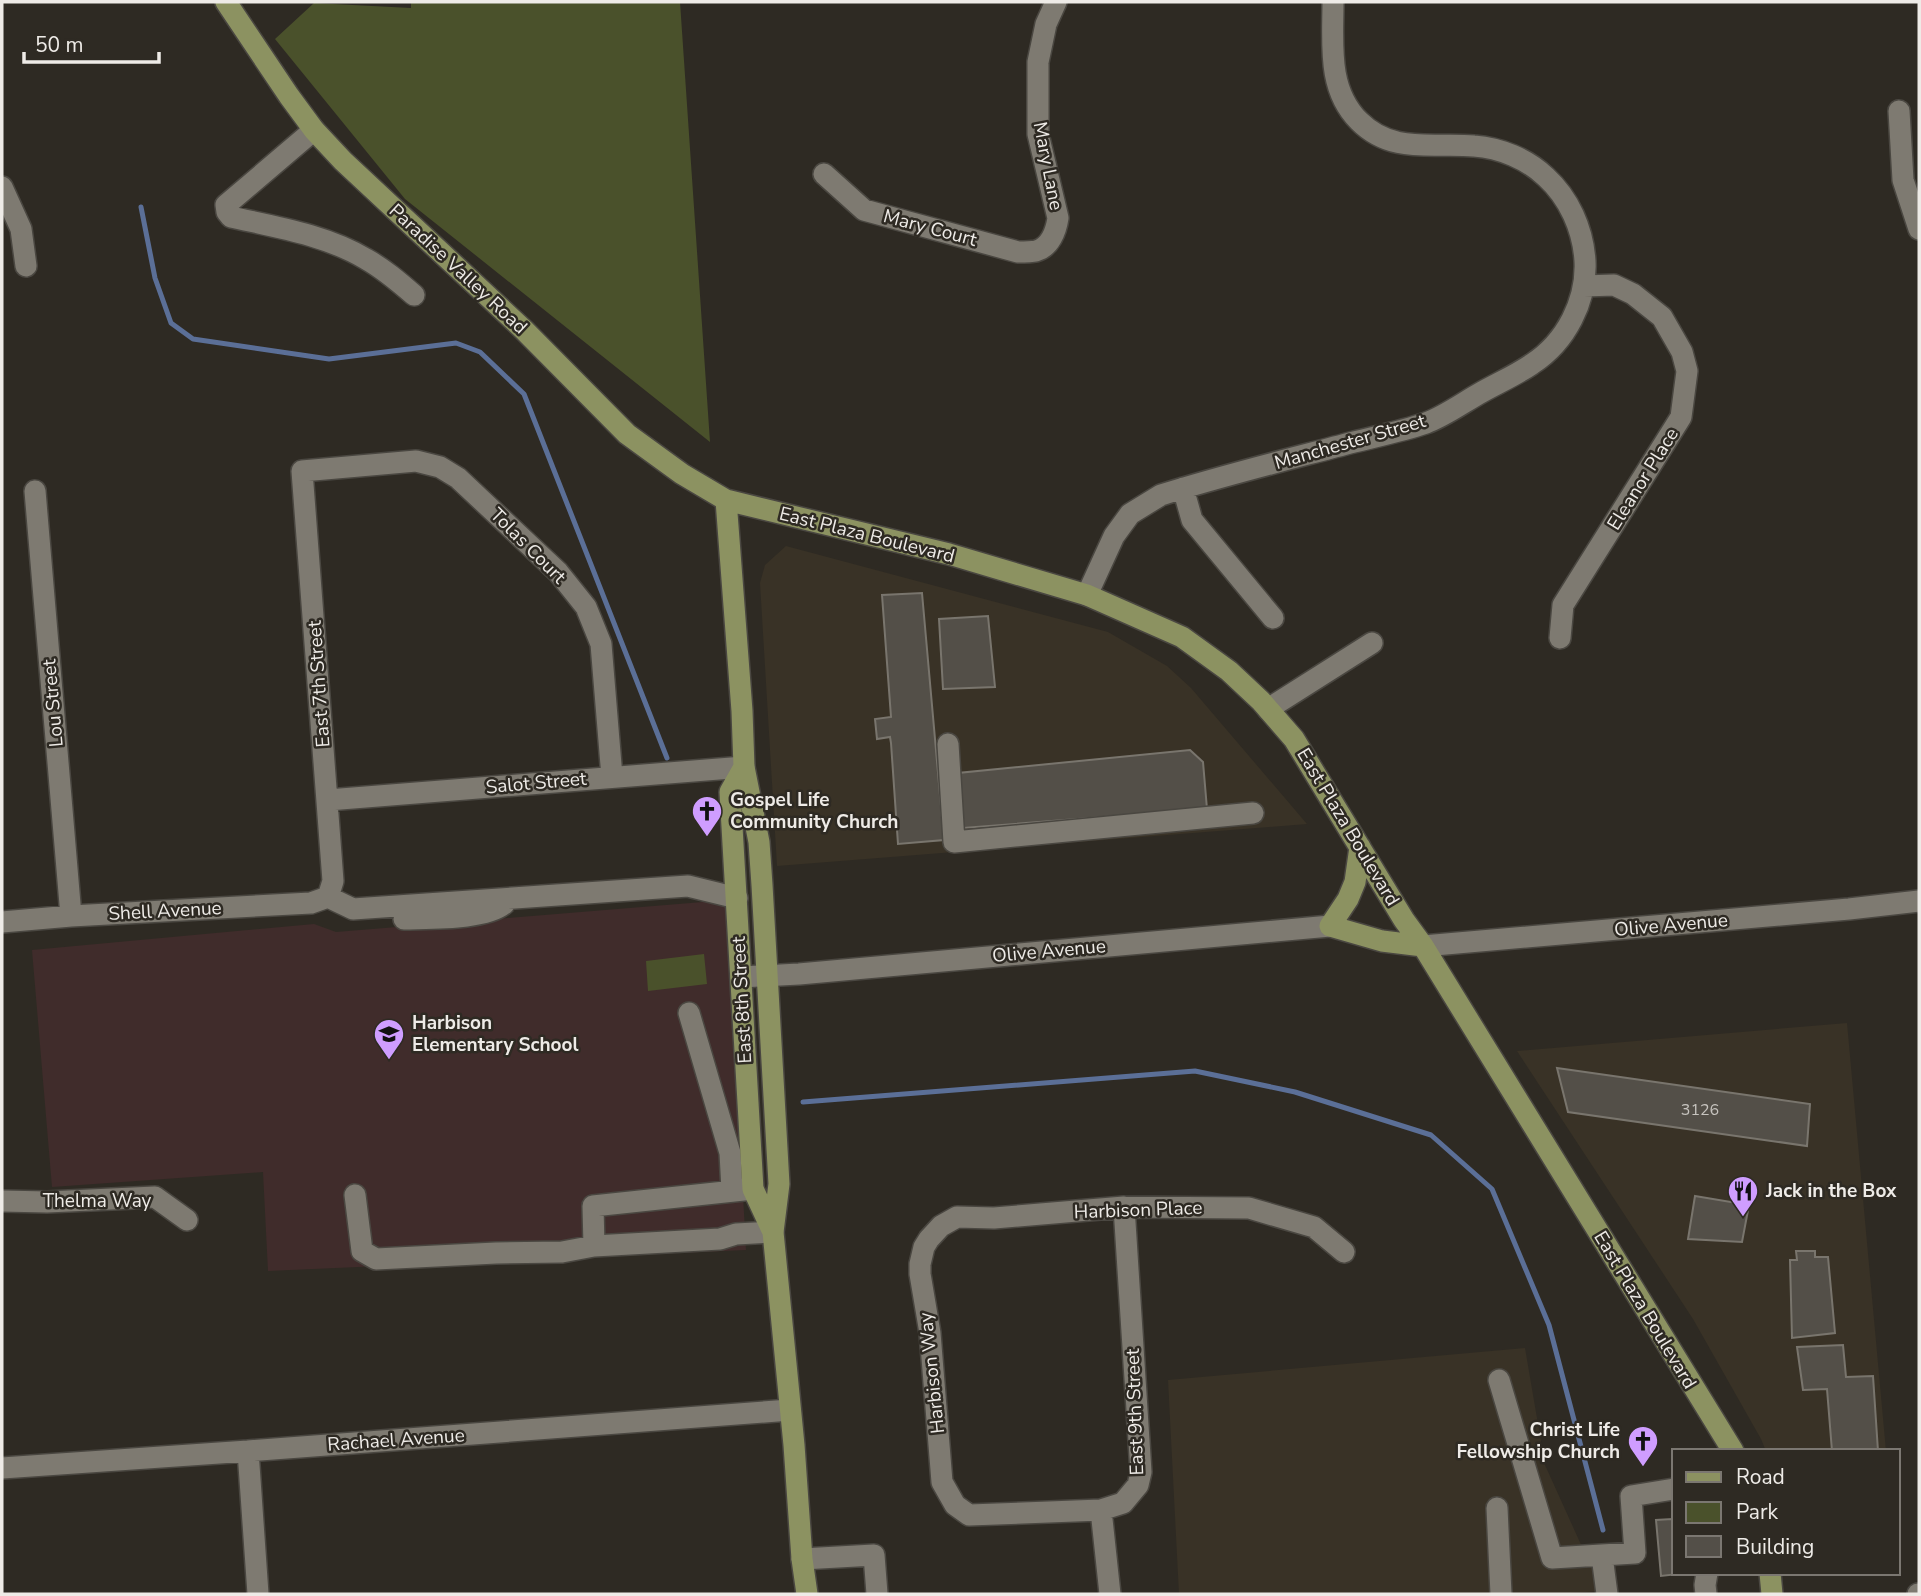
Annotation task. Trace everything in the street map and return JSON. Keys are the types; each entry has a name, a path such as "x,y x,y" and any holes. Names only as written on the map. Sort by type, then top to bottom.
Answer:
{"main road":[{"name":"Paradise Valley Road","path":"226,2 314,130 343,161 524,330 627,434 682,474 726,500"},
{"name":"East Plaza Boulevard","path":"726,500 943,553 1087,594 1182,637 1228,671 1268,709 1294,739 1732,1449"},
{"name":"East 8th Street","path":"726,500 744,767 759,842 779,1184 773,1232 807,1594"},
{"name":"East 8th Street","path":"744,767 730,792 741,977 743,1189 773,1232"},
{"path":"1360,847 1355,882 1348,899 1330,926 1382,941 1423,946"},
{"path":"1770,1575 1772,1594"}],"street":[{"name":"Mary Lane","path":"1046,245 1056,232 1058,218 1038,134 1038,62 1046,24 1056,2"},
{"name":"Manchester Street","path":"1087,594 1114,536 1130,514 1161,495 1428,422 1534,363 1558,342 1576,314 1584,286 1585,250 1574,216 1556,187 1519,158 1489,148 1473,146 1402,145 1379,136 1359,121 1344,102 1335,80 1333,2"},
{"path":"1899,111 1903,180 1919,229"},
{"path":"314,130 226,205 227,212 231,217 314,236 365,258 394,277 414,295"},
{"name":"Mary Court","path":"824,174 864,210 1018,252 1037,251 1046,245"},
{"path":"2,187 22,229 26,266"},
{"name":"Eleanor Place","path":"1560,638 1563,605 1681,418 1687,371 1682,352 1662,317 1633,294 1614,285 1584,286"},
{"name":"Tolas Court","path":"302,471 416,461 440,467 458,478 558,572 586,607 601,645 612,777"},
{"name":"East 7th Street","path":"302,471 333,881 328,897"},
{"path":"1183,488 1192,520 1272,618"},
{"name":"Lou Street","path":"35,491 71,916"},
{"path":"1268,709 1373,643"},
{"path":"948,744 954,842 1253,813"},
{"name":"Salot Street","path":"328,800 744,767"},
{"path":"328,897 354,909 688,886 737,898"},
{"name":"Shell Avenue","path":"2,922 311,903 328,897"},
{"name":"Olive Avenue","path":"1423,946 1919,901"},
{"name":"Olive Avenue","path":"741,977 1330,926"},
{"path":"594,1247 593,1206 743,1189 690,1013"},
{"path":"355,1195 362,1251 376,1259 562,1252 773,1232"},
{"name":"Thelma Way","path":"2,1201 47,1202 155,1197 187,1220"},
{"name":"Harbison Place","path":"929,1239 941,1226 957,1217 994,1218 1124,1207 1249,1208 1314,1227 1343,1251"},
{"name":"East 9th Street","path":"1101,1510 1123,1503 1138,1485 1141,1472 1124,1207"},
{"name":"Harbison Way","path":"929,1239 921,1255 920,1274 930,1334 942,1482 955,1505 969,1515 1101,1510"},
{"path":"1499,1380 1552,1558 1635,1553 1631,1496 1672,1489"},
{"name":"Rachael Avenue","path":"2,1468 790,1410"},
{"path":"248,1451 258,1594"},
{"path":"1497,1508 1501,1594"},
{"path":"1101,1510 1110,1594"},
{"path":"802,1559 874,1555 877,1594"},
{"path":"1602,1556 1607,1594"},
{"path":"1706,1594 1707,1575"}],"shaded area":[{"path":"786,546 1108,632 1167,666 1191,688 1307,824 777,866 760,583 765,565"},
{"name":"Harbison Elementary School","path":"727,900 746,1250 268,1271 263,1172 52,1187 32,950 314,924 336,932"},
{"path":"1847,1023 1886,1449 1765,1449 1693,1319 1517,1051"},
{"path":"1525,1348 1545,1465 1602,1591 1555,1594 1179,1594 1168,1380"}],"green space":[{"path":"411,2 680,2 710,442 405,199 275,39 314,3 411,8"},
{"path":"704,954 707,984 648,991 646,961"}],"building":[{"path":"922,593 944,840 898,844 890,737 877,739 875,719 891,717 882,595"},
{"path":"988,616 995,687 943,689 939,619"},
{"path":"1190,750 1203,762 1207,809 963,828 958,773"},
{"path":"1557,1068 1810,1104 1807,1146 1568,1112"},
{"path":"1695,1196 1749,1205 1742,1242 1688,1239"},
{"path":"1796,1251 1815,1251 1815,1257 1828,1257 1835,1333 1792,1338 1790,1260 1797,1260"},
{"path":"1843,1345 1846,1377 1873,1376 1878,1449 1832,1449 1827,1389 1803,1390 1797,1347"},
{"path":"1672,1519 1672,1575 1661,1576 1656,1520"}],"waterway":[{"path":"141,207 155,278 171,323 193,339 329,359 456,343 480,352 524,394 667,758"},
{"path":"803,1102 1195,1071 1295,1092 1431,1135 1492,1189 1549,1325 1603,1530"}],"place":[{"name":"Gospel Life Community Church","path":"707,838"},
{"name":"Harbison Elementary School","path":"389,1061"},
{"name":"Jack in the Box","path":"1743,1218"},
{"name":"Christ Life Fellowship Church","path":"1643,1468"}]}
